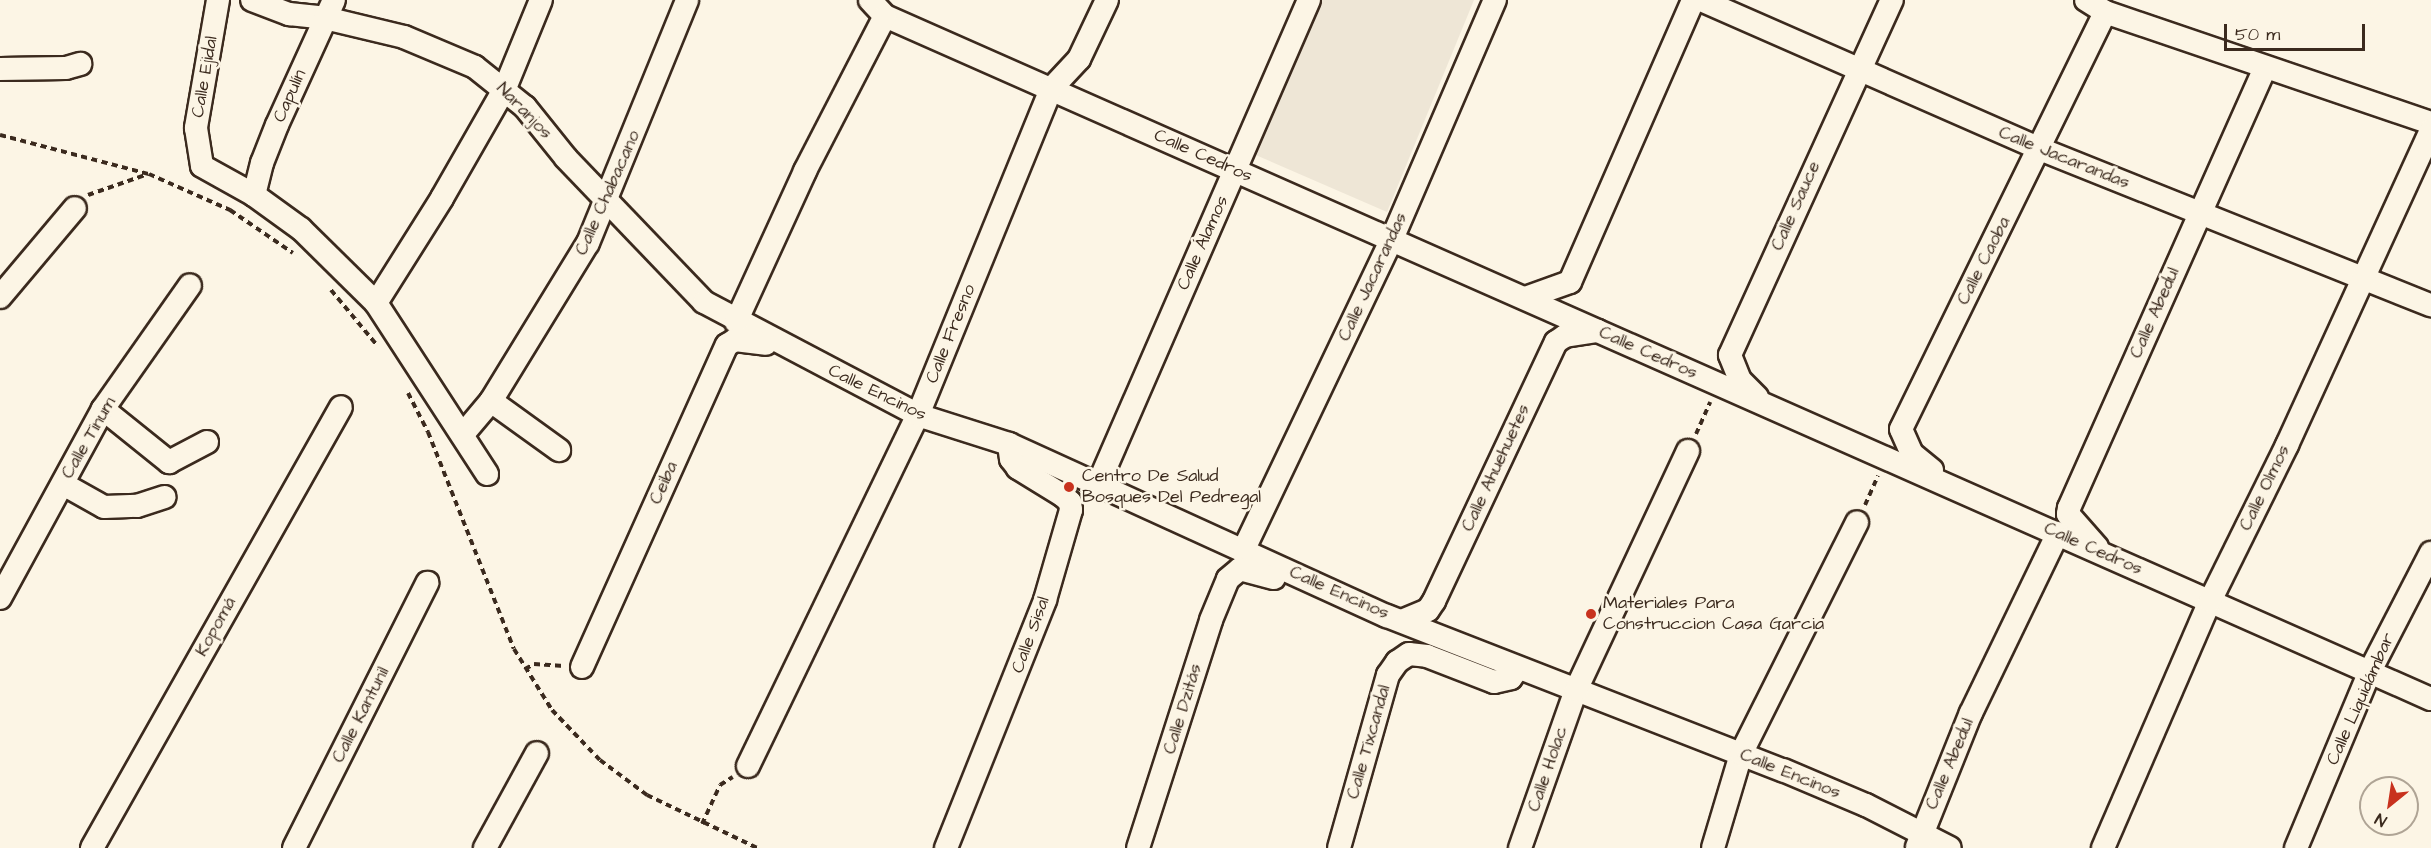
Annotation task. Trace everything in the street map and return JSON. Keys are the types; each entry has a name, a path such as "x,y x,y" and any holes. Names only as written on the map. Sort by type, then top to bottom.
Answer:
{"street":[{"name":"Calle Ejidal","path":"218,0 196,128 202,166 254,195"},
{"name":"Naranjos","path":"252,0 289,14 330,9 476,66 505,88 605,200 704,302 736,322"},
{"path":"376,303 505,88 541,0"},
{"name":"Calle Chabacano","path":"464,433 490,401 588,243 642,117 687,0"},
{"name":"Calle Fresno","path":"748,766 918,416 1051,89 1079,59 1107,0"},
{"name":"Calle Álamos","path":"1097,487 1309,0"},
{"name":"Calle Jacarandas","path":"1243,551 1392,239 1495,0"},
{"path":"1525,298 1570,282 1693,0"},
{"name":"Calle Jacarandas","path":"1701,0 1856,71 2040,149 2431,305"},
{"name":"Calle Sauce","path":"1768,405 1740,380 1730,355 1856,71 1892,0"},
{"path":"2095,6 2265,68 2431,123"},
{"name":"Calle Caoba","path":"1960,490 1912,454 1901,429 2040,149 2095,6"},
{"path":"736,322 877,8"},
{"name":"Calle Cedros","path":"877,8 1051,89 2431,699"},
{"name":"Capulín","path":"254,195 262,163 330,9"},
{"path":"0,69 66,68 80,64"},
{"name":"Calle Abedul","path":"2100,552 2068,514 2069,507 2265,68"},
{"name":"Calle Olmos","path":"2103,848 2210,601 2365,278 2431,130"},
{"path":"254,195 301,229 376,303 464,433 487,474"},
{"path":"0,297 75,208"},
{"name":"Calle Tinum","path":"0,598 103,409 190,285"},
{"name":"Calle Encinos","path":"736,322 918,416 1009,444 1097,487 1402,621 1866,805 1919,840 1950,848"},
{"name":"Calle Ahuehuetes","path":"1402,621 1428,610 1434,601 1556,342 1565,336 1599,331"},
{"name":"Ceiba","path":"582,667 727,345 735,340 763,345 774,342"},
{"path":"490,401 559,450"},
{"name":"Kopomá","path":"92,848 341,407"},
{"path":"103,409 170,462 207,442"},
{"name":"Calle Sisal","path":"946,848 1045,600 1071,510 1070,502 1062,495 1018,468 1011,459 1009,444"},
{"path":"1576,690 1688,451"},
{"path":"63,484 104,507 137,506 165,497"},
{"path":"1713,848 1741,754 1857,522"},
{"path":"1190,528 1234,573 1252,570 1323,596 1338,592"},
{"name":"Calle Abedul","path":"1919,840 1971,713 2058,533"},
{"name":"Calle Liquidámbar","path":"2296,848 2370,671 2431,553"},
{"name":"Calle Dzitás","path":"1138,848 1211,620 1234,573"},
{"name":"Calle Kantunil","path":"294,848 427,583"},
{"name":"Calle Tixcandal","path":"1339,848 1388,675 1397,662 1409,654 1427,656 1494,682 1511,678 1518,668"},
{"name":"Calle Holac","path":"1520,848 1576,690"},
{"path":"485,848 537,753"}],"path":[{"path":"0,135 149,174 230,210 300,258"},
{"path":"75,208 91,192 149,174"},
{"path":"329,287 381,352"},
{"path":"403,384 428,432 524,669 552,710 600,759 647,795 702,824 757,848"},
{"path":"1688,451 1718,384"},
{"path":"1857,522 1886,458"},
{"path":"524,669 534,664 582,667"},
{"path":"702,824 720,785 748,766"}],"shaded area":[{"path":"1321,0 1474,0 1387,212 1251,153"}],"place":[{"name":"Centro De Salud Bosques Del Pedregal","path":"1069,487"},
{"name":"Materiales Para Construccion Casa Garcia","path":"1591,614"}]}
